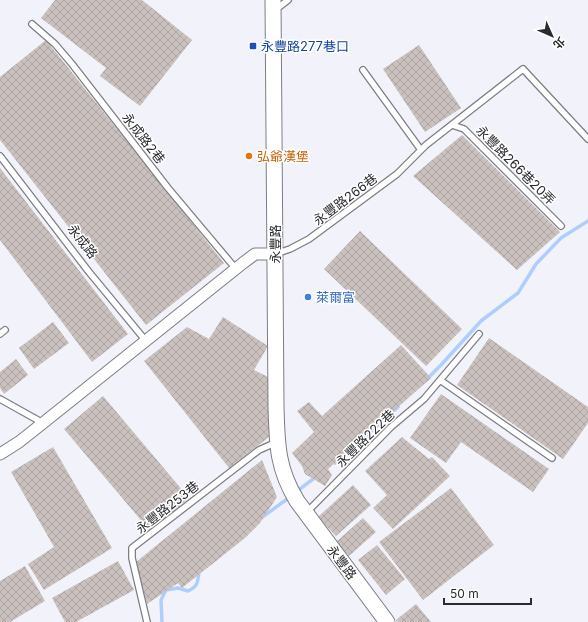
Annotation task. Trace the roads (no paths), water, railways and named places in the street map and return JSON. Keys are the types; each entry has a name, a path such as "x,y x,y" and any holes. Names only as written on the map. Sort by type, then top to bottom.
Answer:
{"street":[{"name":"永豐路","path":"273,6 277,442 280,459 289,487 302,507 387,622"},
{"path":"0,454 19,442 255,254 275,254"}],"lane":[{"path":"273,6 288,0"},
{"name":"永成路2巷","path":"32,24 54,44 72,64 168,188 236,269"},
{"name":"永豐路266巷","path":"275,254 290,249 309,239 397,174 421,150 523,69 588,139"},
{"path":"363,70 421,150"},
{"name":"永豐路266巷20弄","path":"452,125 464,129 562,226"},
{"name":"永成路","path":"0,156 89,272 146,341"},
{"name":"永豐路222巷","path":"302,507 424,398 479,334"},
{"path":"440,380 552,458"},
{"path":"0,399 43,423"},
{"name":"永豐路253巷","path":"147,622 132,558 132,548 259,450 277,442"}],"waterway":[{"path":"426,380 481,321 518,293 536,264 561,238 588,221"},
{"path":"335,463 398,407"},
{"path":"296,492 317,476"},
{"path":"261,518 290,497"},
{"path":"162,622 161,600 166,590 178,588 188,591 194,588 197,583 199,571"}],"place":[{"name":"永豐路277巷口","path":"253,46"},
{"name":"弘爺漢堡","path":"249,156"},
{"name":"萊爾富","path":"308,297"}]}
